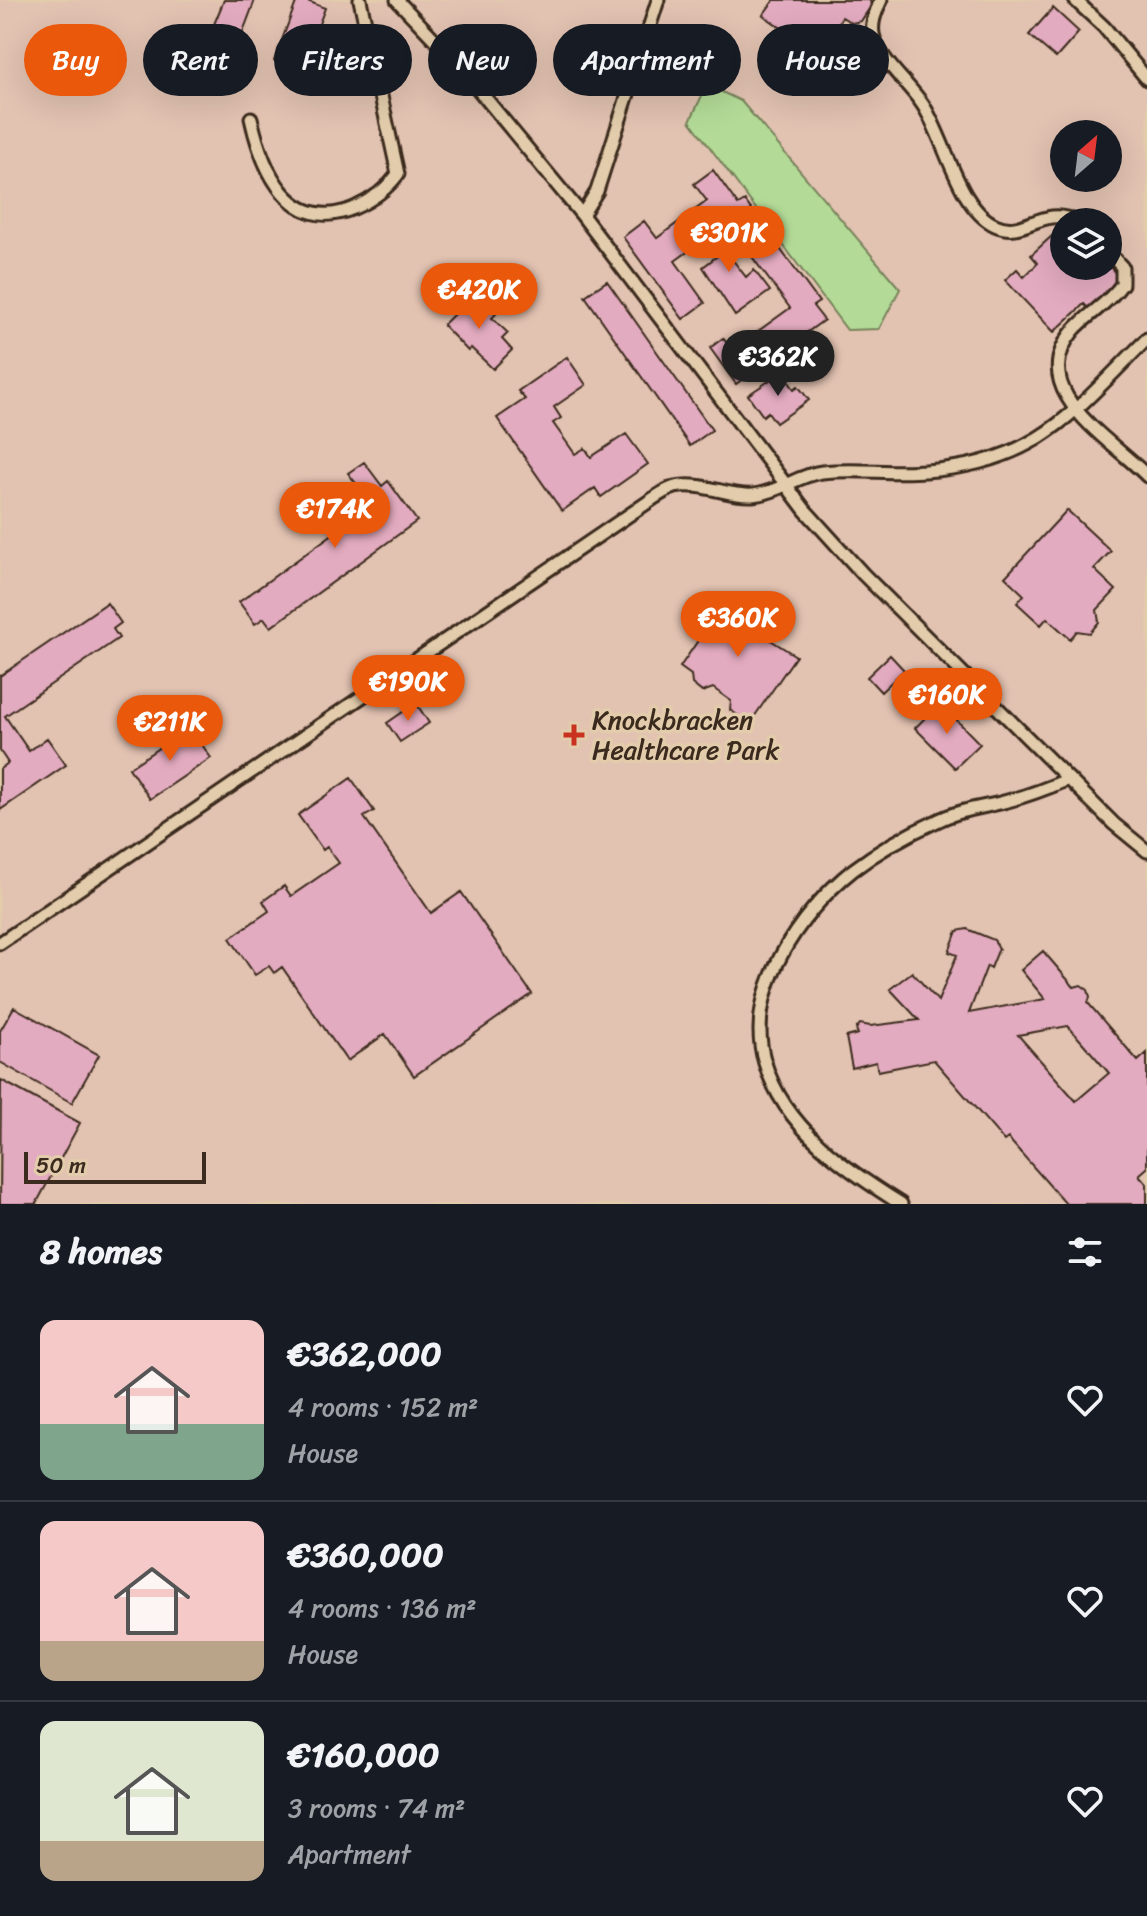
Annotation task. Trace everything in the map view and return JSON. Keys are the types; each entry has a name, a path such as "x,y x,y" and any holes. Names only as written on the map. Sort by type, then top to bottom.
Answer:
{"lane":[{"path":"251,118 262,158 279,186 300,210 314,215 345,212 390,185 398,174 360,0"},
{"path":"397,0 454,60 582,215 785,484 863,574 1114,824 1147,851"},
{"path":"582,215 600,182 658,0"},
{"path":"881,0 874,17 874,39 926,108 961,185 983,218 1005,228 1016,228 1050,216"},
{"path":"1075,0 1104,27 1147,79"},
{"path":"1122,280 1122,284 1075,330 1060,352 1057,367 1062,390 1075,409 1147,476"},
{"path":"0,943 654,498 675,487 697,486 751,495 768,492 818,472 925,471 998,459 1043,437 1147,339"},
{"path":"901,1204 836,1160 791,1111 775,1087 765,1063 761,1042 764,998 771,978 780,956 810,914 851,872 876,854 963,810 1035,793 1069,779"}],"shaded area":[{"name":"Knockbracken Healthcare Park","path":"0,0 1147,0 1147,1204 0,1204"}],"green space":[{"path":"702,96 730,96 741,101 900,289 879,329 847,330 690,121"}],"building":[{"path":"224,0 255,0 246,24 214,24"},
{"path":"297,0 325,8 319,24 288,24"},
{"path":"774,0 870,0 871,6 861,21 852,23 842,17 837,24 776,24 763,15"},
{"path":"1053,8 1079,32 1056,58 1029,35"},
{"path":"713,170 738,205 745,201 819,302 813,306 824,320 736,384 710,348 723,338 732,350 790,308 727,223 675,261 705,303 683,319 623,237 644,221 657,238 707,201 694,184"},
{"path":"1050,238 1050,280 1120,280 1089,309 1084,304 1054,332 1005,280 1017,269 1024,277 1038,263 1031,255"},
{"path":"725,250 746,277 754,270 770,291 735,316 703,267"},
{"path":"607,281 712,430 690,446 585,296"},
{"path":"475,293 496,314 492,318 508,333 502,339 512,350 493,369 471,348 468,351 443,325"},
{"path":"567,357 586,385 554,407 561,418 553,423 575,454 585,448 591,457 626,434 648,464 601,497 595,488 562,511 497,418 525,399 518,391"},
{"path":"782,372 794,389 798,386 809,400 776,423 768,412 763,416 748,395"},
{"path":"364,462 382,486 388,481 417,521 271,627 264,618 255,624 239,602 356,517 342,498 358,486 348,473"},
{"path":"1067,510 1111,551 1094,569 1116,590 1097,610 1099,622 1090,633 1077,631 1070,639 1047,618 1041,625 1017,603 1024,595 1005,577"},
{"path":"729,595 777,627 769,639 796,656 754,717 745,720 730,710 731,701 713,688 702,692 692,684 691,675 680,667"},
{"path":"107,603 121,623 113,629 119,638 5,716 29,751 47,738 66,765 0,810 0,769 8,763 0,751 0,676"},
{"path":"890,655 904,670 881,692 867,677"},
{"path":"416,703 429,723 400,742 387,723"},
{"path":"940,703 980,744 955,768 915,728"},
{"path":"190,727 211,758 150,799 129,768"},
{"path":"351,778 374,811 364,817 431,913 461,892 532,994 414,1076 385,1034 347,1061 282,967 274,973 269,966 255,975 230,938 269,911 263,901 284,886 291,896 339,863 327,847 323,850 298,815"},
{"path":"967,929 994,940 999,948 991,968 987,966 969,1013 1045,999 1021,970 1043,951 1074,987 1081,985 1088,990 1088,1003 1138,1061 1147,1053 1147,1168 1139,1175 1147,1184 1147,1204 1066,1204 1008,1138 1004,1141 934,1060 878,1071 876,1062 852,1068 846,1037 858,1034 856,1029 860,1024 870,1026 919,1020 890,989 912,972 938,1001 957,955 949,952 957,931","holes":["1068,1026 1109,1073 1076,1101 1018,1035"]},
{"path":"14,1007 99,1055 72,1103 0,1062 0,1031"},
{"path":"1,1080 80,1123 36,1204 0,1204"}],"place":[{"name":"Knockbracken Healthcare Park","path":"574,735"}]}
